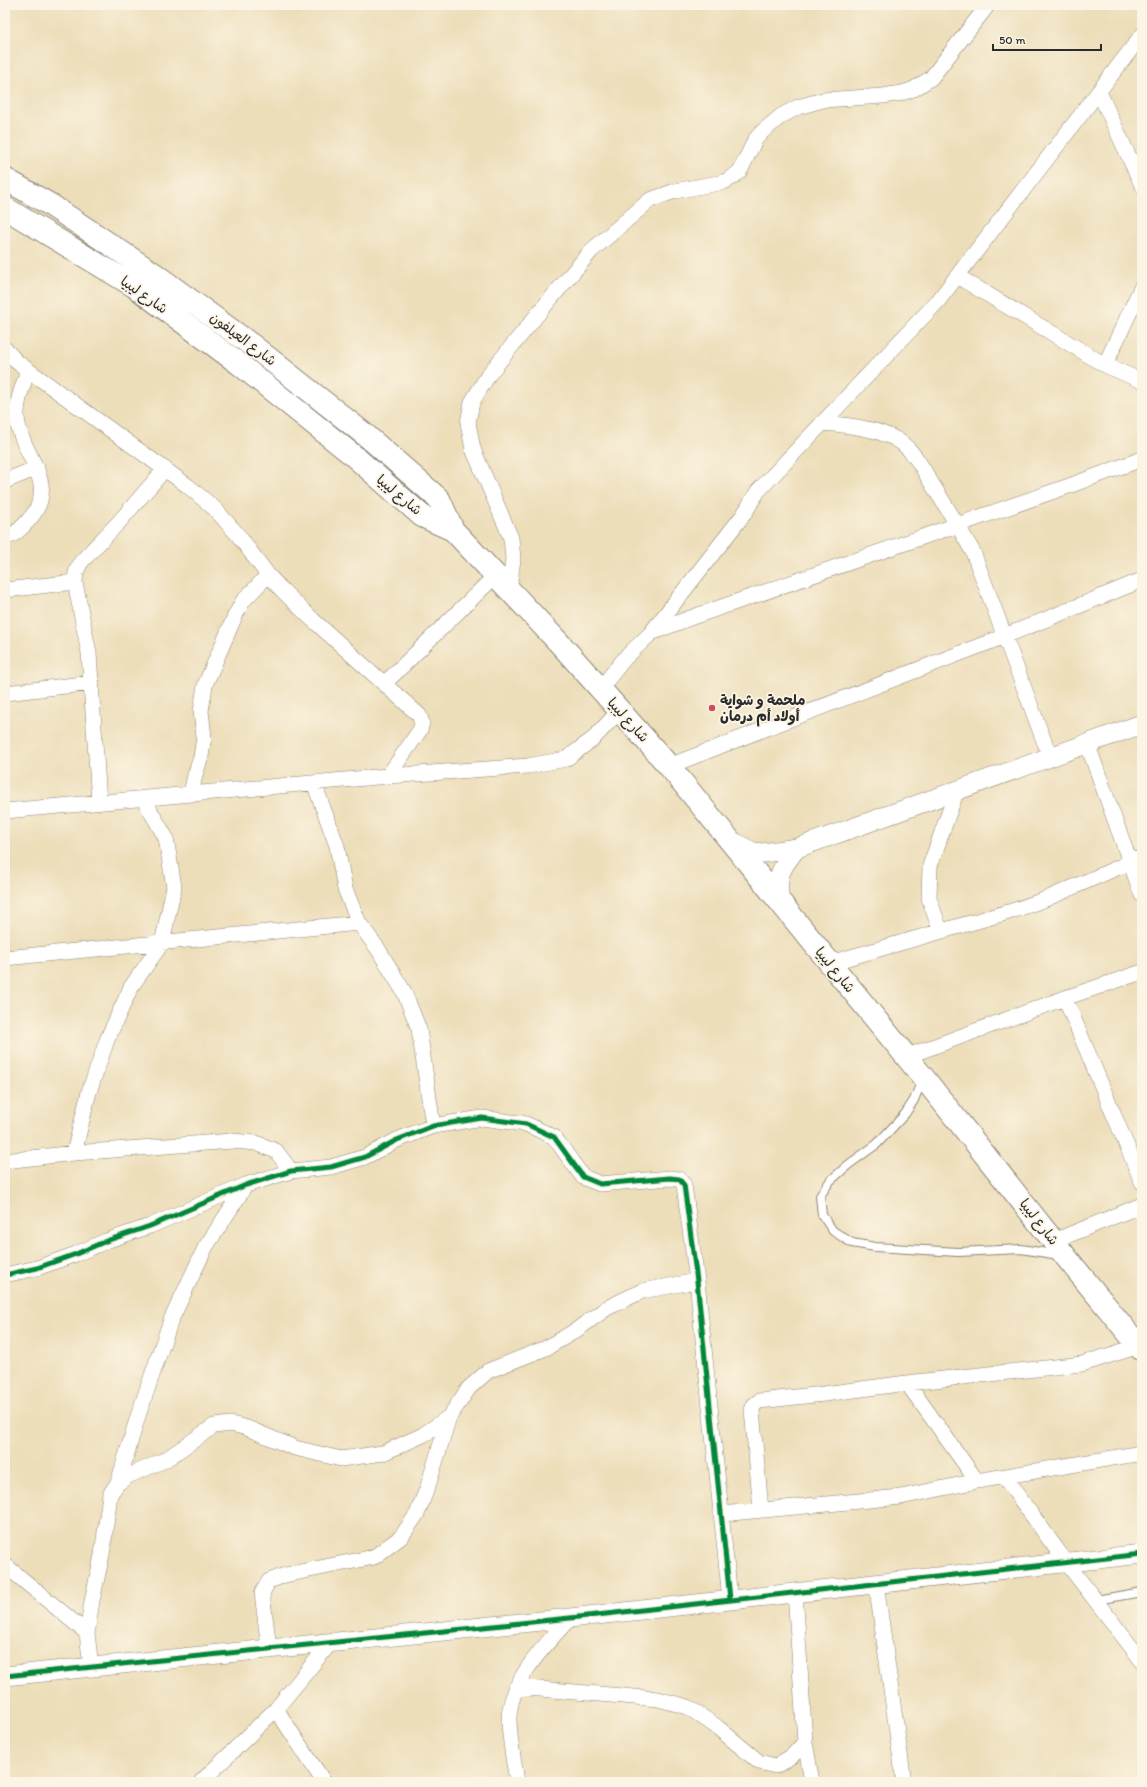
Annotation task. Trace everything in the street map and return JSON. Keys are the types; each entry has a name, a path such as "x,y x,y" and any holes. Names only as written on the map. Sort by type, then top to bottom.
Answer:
{"highway":[{"name":"شارع العيلفون","path":"5,179 49,204 153,273 253,346 368,437 439,499 454,530"},
{"name":"شارع ليبيا","path":"5,208 134,286 238,363 354,456 422,516 454,530 620,710 668,766 830,962 1060,1249 1141,1347"}],"street":[{"path":"384,684 503,582 513,559 511,538 473,449 468,423 472,402 489,374 591,252 650,200 675,191 724,182 733,177 740,171 755,140 762,132 781,116 798,107 823,100 883,96 902,93 931,78 988,5"},
{"path":"600,689 625,658 650,634 744,514 758,491 938,301 1142,35"},
{"path":"1099,92 1142,185"},
{"path":"958,276 1106,365 1142,381"},
{"path":"1106,365 1142,286"},
{"path":"5,349 17,362 165,469 215,509 238,535 268,575 313,620 419,715 422,723 420,730 388,776"},
{"path":"5,537 18,531 30,518 40,502 42,487 37,468 20,430 17,418 18,402 28,370"},
{"path":"822,423 853,426 898,441 913,453 958,524 973,552 1050,756"},
{"path":"650,634 690,618 1142,459"},
{"path":"5,481 37,468"},
{"path":"99,802 92,683 86,632 75,582 76,572 81,562 119,522 165,469"},
{"path":"192,793 195,775 201,757 204,737 201,711 205,685 243,601 268,575"},
{"path":"668,766 1005,636 1142,580"},
{"path":"5,590 75,582"},
{"path":"5,693 92,683"},
{"path":"5,811 388,776 528,766 566,759 593,739 620,710"},
{"path":"729,840 753,852 763,853 797,848 1142,724"},
{"path":"1087,743 1135,859 1142,896"},
{"path":"314,783 337,846 345,888 359,923 378,949 404,992 419,1029 433,1126"},
{"path":"940,930 929,898 930,866 956,790"},
{"path":"74,1153 89,1092 108,1040 131,987 162,943 174,887 166,838 143,798"},
{"path":"780,902 778,878 785,863 797,848"},
{"path":"830,962 1012,911 1046,899 1135,859"},
{"path":"5,958 359,923"},
{"path":"905,1057 1065,998 1142,972"},
{"path":"1065,998 1142,1182"},
{"path":"5,1275 37,1268 76,1254 106,1241 191,1210 246,1185 291,1171 330,1167 365,1157 397,1140 433,1126 482,1118 526,1124 554,1138 583,1177 600,1184 670,1178 678,1179 684,1185 696,1281 730,1599"},
{"path":"5,1161 74,1153 232,1141 256,1143 276,1151 291,1171"},
{"path":"118,1483 138,1416 171,1320 205,1248 246,1185"},
{"path":"1060,1249 1142,1205"},
{"path":"269,1648 262,1593 269,1580 285,1575 374,1557 401,1537 417,1514 428,1486 449,1417 469,1388 488,1371 546,1348 575,1331 607,1308 642,1291 696,1281"},
{"path":"760,1510 752,1410 754,1405 759,1401 824,1394 907,1382 1082,1364 1141,1347"},
{"path":"907,1382 977,1481"},
{"path":"91,1667 87,1634 92,1601 102,1555 110,1494 118,1483 128,1476 165,1460 214,1426 231,1424 248,1428 295,1448 341,1459 384,1452 423,1435 449,1417"},
{"path":"721,1514 901,1496 977,1481 1005,1478 1142,1453"},
{"path":"1005,1478 1066,1562 1142,1661"},
{"path":"5,1676 332,1641 570,1618 1142,1554"},
{"path":"5,1565 87,1634"},
{"path":"876,1583 904,1782"},
{"path":"795,1592 805,1742 812,1782"},
{"path":"517,1782 509,1717 516,1688 537,1653 570,1618"},
{"path":"201,1782 276,1709 332,1641"},
{"path":"516,1688 658,1699 688,1707 716,1727 758,1762 776,1766 792,1756 805,1742"},
{"path":"276,1709 324,1782"}],"lane":[{"path":"923,1077 914,1100 905,1114 877,1144 848,1165 830,1181 820,1196 822,1215 833,1231 852,1243 876,1247 958,1252 1060,1249"},
{"path":"1096,1600 1142,1592"}],"cycle path":[{"path":"5,1275 37,1268 76,1254 106,1241 150,1226 246,1185 291,1171 331,1167 365,1157 397,1140 433,1126 482,1118 526,1124 554,1137 583,1177 600,1184 670,1178 679,1179 684,1185 697,1281 730,1599"},
{"path":"5,1676 570,1618 1142,1554"}],"place":[{"name":"ملحمة و شواية أولاد أم درمان","path":"712,708"}]}
